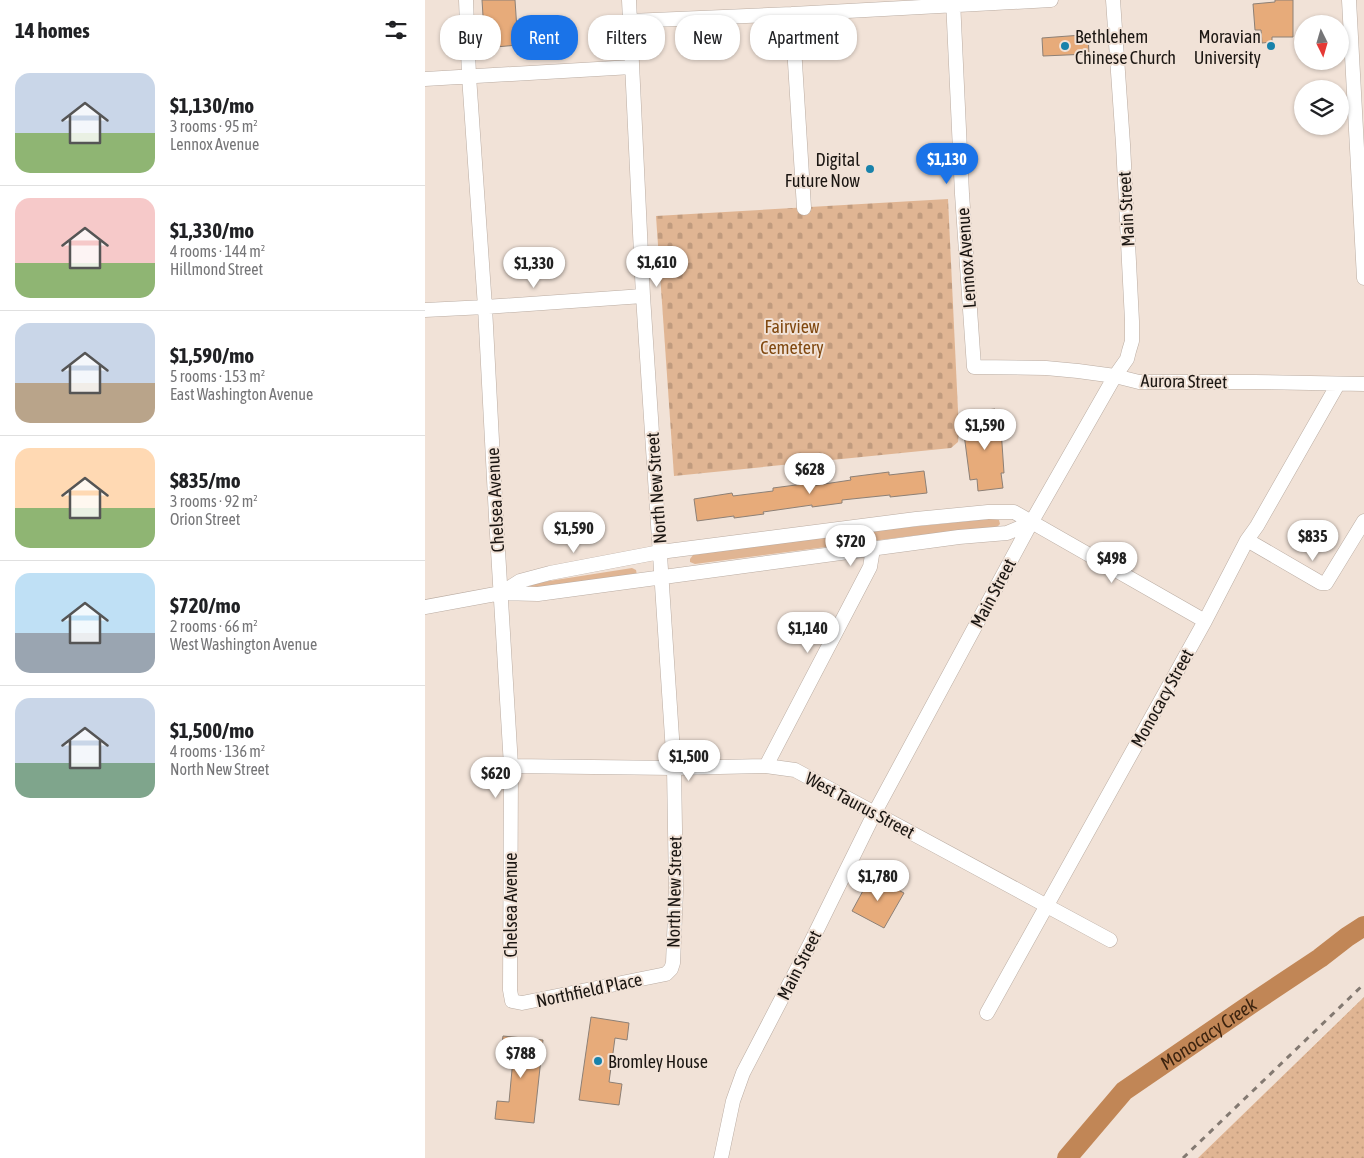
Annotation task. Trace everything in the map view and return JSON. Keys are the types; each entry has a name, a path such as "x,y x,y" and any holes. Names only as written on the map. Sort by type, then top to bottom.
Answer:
{"street":[{"name":"Chelsea Avenue","path":"466,0 511,766 510,990 513,1001"},
{"name":"North New Street","path":"629,0 630,15"},
{"path":"665,19 792,14 953,3 1051,0"},
{"name":"Main Street","path":"721,1158 733,1101 743,1073 811,944 875,812 1031,523 1115,376 1127,359 1132,341 1132,321 1113,0"},
{"path":"1349,0 1364,278"},
{"name":"Lennox Avenue","path":"953,3 962,194 974,367"},
{"path":"792,14 804,208"},
{"name":"North New Street","path":"632,60 643,296 674,768 676,890 674,946 673,963 671,969 666,974"},
{"path":"425,79 632,67"},
{"path":"425,310 485,308 643,296"},
{"name":"Aurora Street","path":"974,367 1046,368 1115,376 1139,382 1364,384"},
{"name":"Monocacy Street","path":"987,1013 1205,621 1247,540 1257,526 1338,384"},
{"path":"501,593 520,581 660,552 897,522 988,512 1014,512 1205,621"},
{"path":"1247,540 1321,583 1326,583 1364,521"},
{"path":"425,607 501,593 538,594 1007,533 1031,523"},
{"path":"766,766 869,567 873,549"},
{"name":"West Taurus Street","path":"511,766 674,768 766,766 795,770 1111,940"},
{"name":"Northfield Place","path":"513,1001 533,1002 666,974"}],"green space":[{"name":"Fairview Cemetery","path":"948,199 958,442 951,448 674,476 656,216"},
{"path":"989,519 999,520 1000,524 997,527 990,528 911,536 695,564 690,562 693,555 862,532"},
{"path":"632,568 636,570 637,575 527,589 530,584"},
{"path":"1364,997 1364,1158 1198,1158"}],"building":[{"path":"482,0 515,0 516,15 511,15 511,46 501,47 501,15 483,15"},
{"path":"1275,0 1293,0 1293,37 1272,37 1272,42 1262,43 1261,30 1255,30 1253,4 1275,2"},
{"name":"Bethlehem Chinese Church","path":"1088,35 1089,54 1043,56 1042,38"},
{"path":"995,409 997,429 1001,429 1004,473 1001,473 1003,488 978,491 977,479 970,480 964,434 971,434 970,412"},
{"path":"924,471 927,493 842,500 842,503 812,507 812,505 763,512 764,514 697,521 694,499 732,493 733,496 773,491 773,488 811,483 811,486 851,480 850,477 889,472 889,475"},
{"path":"871,876 904,893 884,928 852,911"},
{"name":"Bromley House","path":"591,1017 629,1023 627,1040 615,1038 609,1082 622,1084 619,1105 579,1100"},
{"path":"503,1036 543,1040 534,1123 495,1119 497,1101 509,1102 513,1059 500,1057"}],"waterway":[{"name":"Monocacy Creek","path":"1067,1158 1124,1091 1364,926"}],"railway":[{"path":"1183,1158 1364,984"}],"place":[{"name":"Bethlehem Chinese Church","path":"1065,46"},
{"name":"Moravian University","path":"1271,46"},
{"name":"Digital Future Now","path":"870,169"},
{"name":"Bromley House","path":"598,1061"}]}
